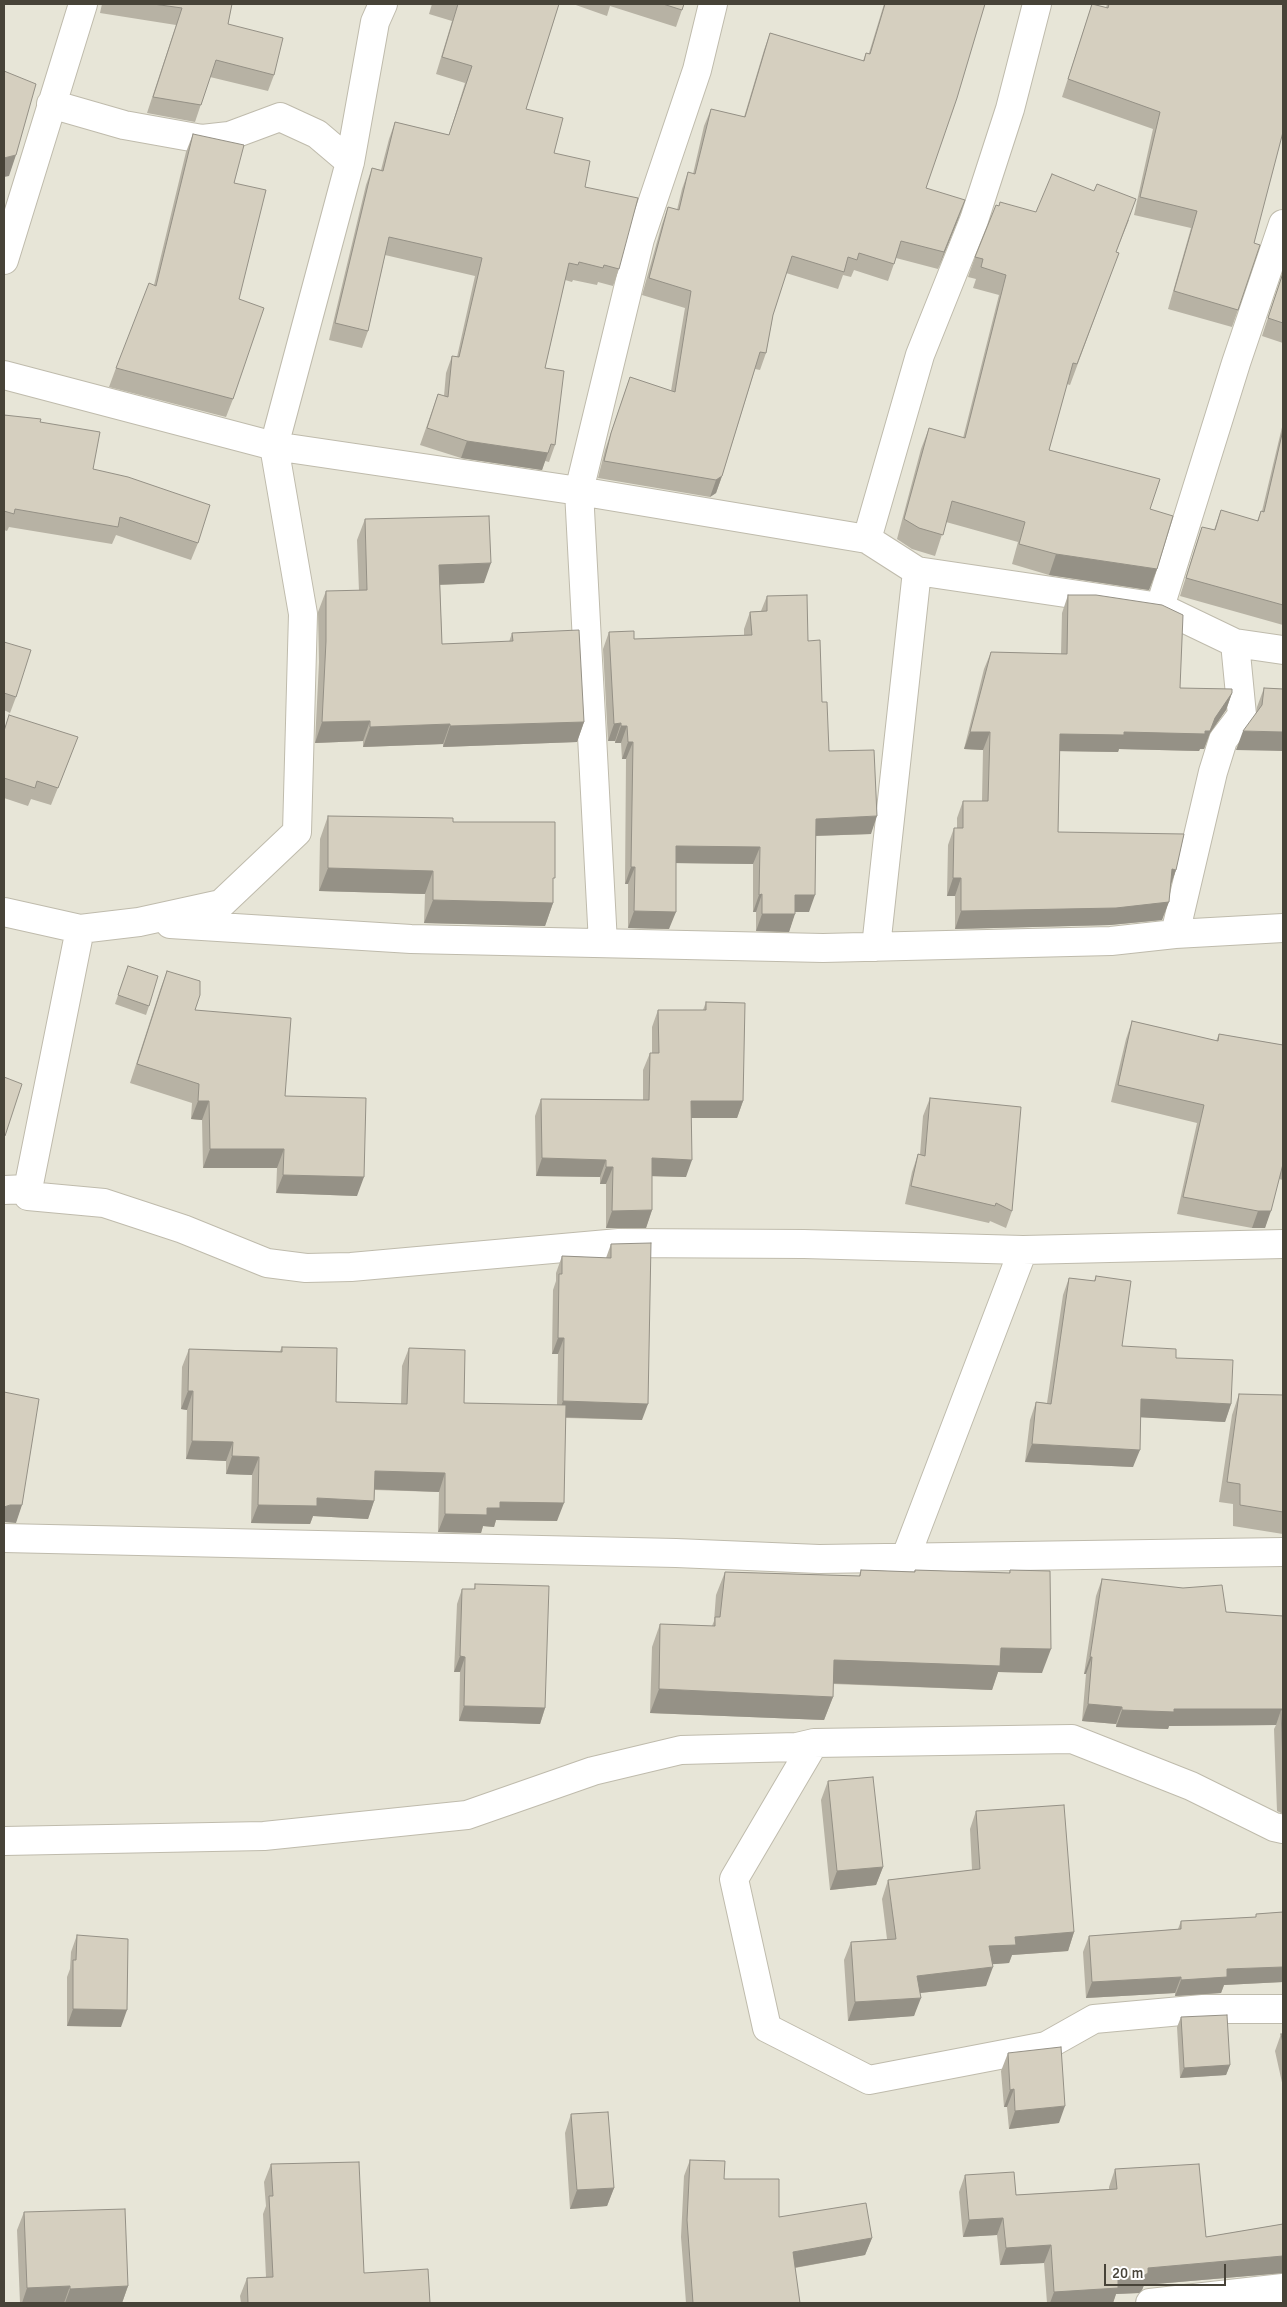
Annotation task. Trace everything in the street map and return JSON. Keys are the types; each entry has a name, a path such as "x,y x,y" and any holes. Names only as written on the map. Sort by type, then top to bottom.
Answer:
{"street":[{"path":"4,260 82,4"},
{"path":"4,912 80,929 139,922 221,904 297,832 303,614 274,446 350,162 375,22 383,4"},
{"path":"603,943 579,491 640,239 697,70 713,4"},
{"path":"867,539 920,355 974,220 1007,119 1037,4"},
{"path":"51,104 124,125 202,139 229,136 280,117 317,134 350,162"},
{"path":"1160,607 1239,353 1283,224"},
{"path":"4,375 274,446 579,491 867,539 917,571 1160,607 1235,643 1283,650"},
{"path":"876,947 917,571"},
{"path":"1175,934 1213,772 1223,740 1242,715 1235,643"},
{"path":"139,922 411,939 823,948 1111,941 1175,934 1283,928"},
{"path":"80,929 16,1189 28,1196 104,1203 183,1229 267,1263 306,1268 361,1267 619,1243 804,1244 1023,1250 1283,1244"},
{"path":"905,1559 1023,1250"},
{"path":"4,1538 646,1552 819,1559 1283,1552"},
{"path":"4,1841 264,1836 467,1815 593,1771 681,1750 797,1746 814,1743 1072,1739 1191,1786 1274,1827 1283,1829"},
{"path":"814,1743 734,1878 767,2028 869,2080 1046,2046 1094,2019 1203,2009 1283,2009"},
{"path":"1150,2303 1283,2288"}],"shaded area":[{"path":"4,4 1283,4 1283,2303 4,2303"}],"building":[{"path":"153,4 232,4 228,24 283,38 274,75 216,60 201,105 153,97 182,8"},
{"path":"458,4 559,4 526,109 563,118 554,153 590,161 585,187 638,198 619,269 604,265 603,268 579,262 578,265 569,263 545,368 564,371 555,445 551,444 548,453 467,441 427,428 438,394 448,397 452,356 459,357 482,258 389,237 368,331 335,323 372,168 383,171 395,122 449,135 472,66 442,57"},
{"path":"663,4 684,4 682,10"},
{"path":"885,4 985,4 957,98 926,188 965,200 944,252 901,241 894,264 859,253 857,260 848,257 844,272 792,256 773,315 766,353 760,352 722,476 716,480 604,461 611,433 630,377 675,392 691,291 649,278 668,207 679,210 688,172 695,174 711,109 745,117 770,33 864,61 866,53 870,54"},
{"path":"1092,4 1108,8 1109,4 1283,4 1283,132 1254,243 1260,245 1238,310 1174,291 1197,211 1140,197 1160,112 1068,79"},
{"path":"4,71 36,84 16,155 4,158"},
{"path":"193,134 244,145 234,183 266,190 239,299 264,308 233,399 116,368 149,283 156,286"},
{"path":"1052,174 1094,191 1097,184 1136,199 1116,252 1119,253 1077,364 1073,363 1049,450 1160,479 1150,509 1173,516 1157,569 1056,554 1019,544 1025,522 952,501 943,535 919,528 904,519 929,428 965,438 1006,275 981,267 983,259 975,257 996,205 999,206 1000,202 1036,212"},
{"path":"1283,273 1283,323 1268,318"},
{"path":"4,415 41,419 40,422 100,432 93,469 128,477 210,505 198,543 120,517 118,527 15,509 14,514 4,511"},
{"path":"1283,430 1283,605 1186,578 1202,527 1215,530 1221,510 1258,521 1261,511 1264,512"},
{"path":"489,516 491,563 439,565 442,644 513,641 512,633 579,630 584,722 370,727 370,721 322,722 326,641 326,591 367,590 365,519"},
{"path":"807,595 808,641 820,640 822,702 827,702 829,751 874,750 877,816 816,819 815,895 795,895 795,914 762,914 762,894 759,895 760,847 676,846 676,912 634,911 635,867 631,867 633,742 628,742 627,726 621,726 621,723 614,724 609,632 634,631 634,639 752,635 750,612 767,611 767,596"},
{"path":"1068,595 1096,595 1162,605 1183,615 1180,688 1232,689 1232,693 1215,718 1210,731 1205,731 1205,734 1124,732 1124,735 1060,734 1058,832 1184,834 1176,870 1172,869 1169,902 1116,908 961,911 961,878 953,878 954,828 963,828 963,801 988,801 990,732 970,732 991,652 1067,654"},
{"path":"4,642 31,650 16,697 4,693"},
{"path":"1264,688 1283,689 1283,732 1243,731 1262,705"},
{"path":"9,715 78,737 58,788 37,781 35,788 4,778 4,731"},
{"path":"328,816 453,818 453,822 555,822 553,903 433,900 433,871 328,868"},
{"path":"128,966 158,976 149,1006 118,995"},
{"path":"167,971 200,981 200,995 195,1010 291,1018 285,1096 366,1098 364,1177 283,1175 284,1149 210,1149 209,1101 198,1101 199,1084 137,1064"},
{"path":"706,1002 745,1003 743,1101 691,1101 692,1160 652,1158 652,1210 612,1211 613,1167 606,1167 606,1160 542,1158 541,1099 649,1100 650,1053 659,1053 658,1010 706,1010"},
{"path":"1132,1021 1218,1041 1219,1034 1283,1045 1283,1164 1271,1211 1258,1211 1183,1197 1204,1105 1118,1085"},
{"path":"4,1077 22,1084 5,1136 4,1136"},
{"path":"930,1098 1021,1107 1012,1211 996,1203 995,1206 911,1186 918,1154 925,1156"},
{"path":"651,1243 648,1404 563,1401 564,1338 558,1338 559,1274 562,1274 562,1256 611,1258 611,1244"},
{"path":"1096,1276 1131,1281 1122,1346 1176,1349 1176,1358 1233,1360 1231,1404 1141,1399 1140,1450 1032,1444 1036,1402 1051,1404 1069,1278 1095,1281"},
{"path":"282,1347 337,1348 336,1402 407,1404 409,1348 465,1350 464,1403 566,1405 564,1503 500,1502 500,1508 487,1508 487,1515 445,1514 445,1473 375,1471 374,1501 317,1498 317,1506 258,1505 259,1457 232,1456 233,1442 192,1441 193,1391 188,1391 189,1349 282,1352"},
{"path":"4,1392 39,1399 22,1505 4,1507"},
{"path":"1239,1394 1283,1395 1283,1512 1240,1505 1240,1484 1227,1482"},
{"path":"861,1570 1010,1573 1010,1570 1050,1571 1051,1649 1001,1648 1000,1666 834,1660 833,1697 659,1689 660,1624 715,1626 715,1617 720,1617 725,1572 860,1576"},
{"path":"1102,1579 1183,1588 1222,1585 1226,1612 1283,1616 1283,1709 1174,1709 1174,1712 1122,1710 1122,1707 1088,1704 1092,1657 1090,1657"},
{"path":"475,1584 549,1586 545,1708 464,1706 465,1657 460,1656 462,1589 475,1589"},
{"path":"1281,1710 1283,1710 1283,1765"},
{"path":"873,1777 883,1867 837,1871 828,1781"},
{"path":"1064,1805 1074,1932 1015,1937 1016,1945 989,1946 993,1967 917,1976 921,1998 855,2002 851,1942 896,1939 888,1880 980,1869 976,1811"},
{"path":"1283,1912 1283,1967 1227,1969 1227,1977 1181,1980 1181,1977 1092,1982 1089,1936 1181,1929 1181,1921 1256,1917 1256,1914"},
{"path":"77,1935 128,1939 127,2010 73,2009 73,1960 76,1960"},
{"path":"1227,2015 1230,2065 1184,2068 1181,2017"},
{"path":"1061,2047 1065,2106 1015,2111 1014,2089 1010,2090 1008,2053"},
{"path":"608,2112 614,2188 577,2190 571,2114"},
{"path":"690,2160 725,2161 724,2179 779,2179 779,2217 866,2203 872,2238 793,2252 800,2303 693,2303 687,2220"},
{"path":"359,2162 364,2273 428,2269 430,2303 248,2303 247,2278 273,2277 269,2196 273,2196 271,2164"},
{"path":"1199,2164 1206,2237 1283,2224 1283,2256 1148,2268 1148,2273 1145,2275 1118,2277 1118,2288 1054,2292 1051,2245 1006,2248 1003,2218 969,2220 965,2175 1014,2172 1016,2195 1117,2189 1115,2169"},
{"path":"125,2209 128,2286 70,2289 70,2286 27,2288 24,2212"}]}
